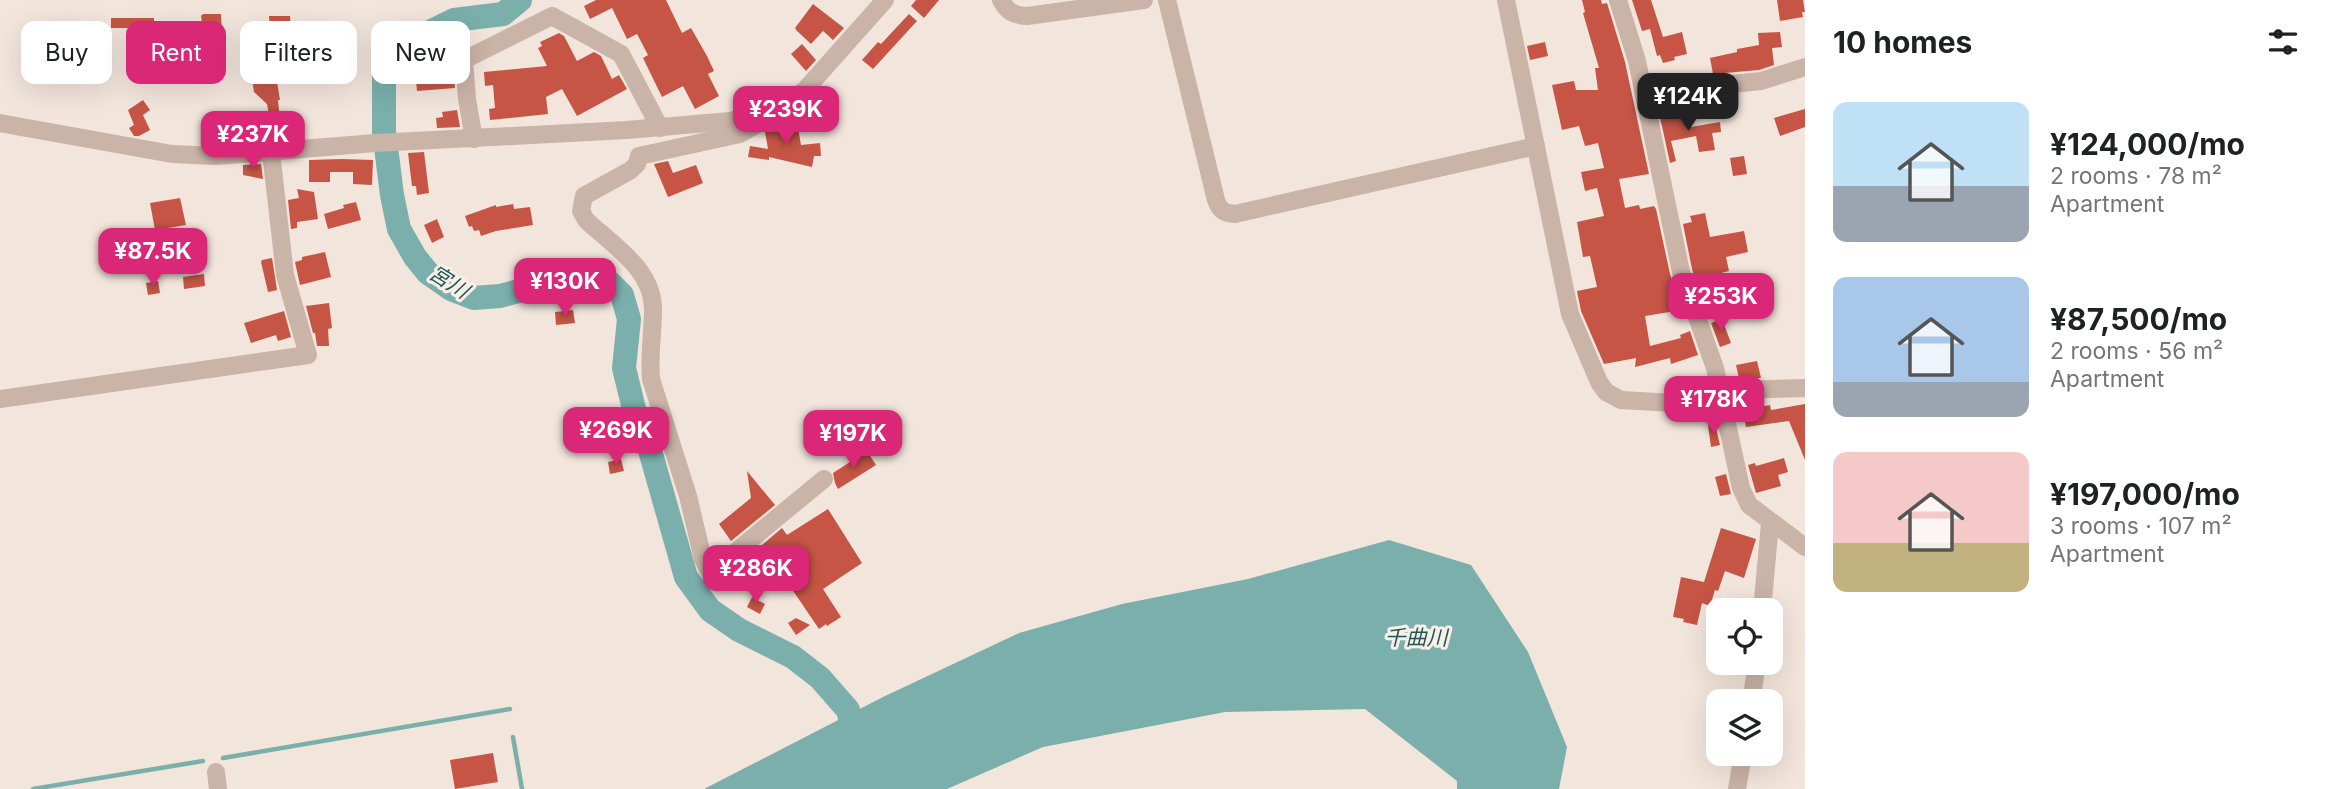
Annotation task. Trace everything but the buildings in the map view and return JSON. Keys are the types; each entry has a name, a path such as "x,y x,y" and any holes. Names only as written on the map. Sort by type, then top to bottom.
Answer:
{"street":[{"path":"0,123 172,154 216,156 660,128 730,121 762,115 784,105 804,91 885,0"},
{"path":"1001,0 1013,14 1027,16 1144,0"},
{"path":"1167,0 1216,201 1220,210 1226,213 1235,214 1536,146"},
{"path":"1506,0 1570,314 1599,383 1606,392 1621,400 1692,404 1733,390 1805,388"},
{"path":"1618,0 1644,93 1681,272 1715,368 1744,497 1749,505 1770,523 1805,547"},
{"path":"474,139 464,60 552,16 621,54 660,128"},
{"path":"1644,93 1760,81 1805,67"},
{"path":"639,156 740,134 756,125 762,115"},
{"path":"627,130 639,156 637,163 631,170 584,197 581,211 586,220 635,264 651,289 651,379 710,573 824,479"},
{"path":"0,399 309,355 285,275 271,152"},
{"path":"1763,598 1770,523"},
{"path":"1737,789 1741,766"}],"water":[{"name":"千曲川","path":"1389,540 1471,565 1528,652 1567,747 1559,789 1457,789 1457,781 1365,709 1225,712 1043,747 947,789 704,789 883,697 1019,633 1122,604 1248,579"}],"waterway":[{"name":"宮川","path":"520,0 503,14 454,20 395,49 384,68 384,131 399,229 428,273 451,289 474,298 500,296 568,278 591,276 609,282 622,295 629,319 624,368 635,413 649,447 686,577 710,610 739,630 793,657 820,678 848,710 857,747"},
{"path":"223,758 510,709"},
{"path":"513,737 522,789"},
{"path":"33,789 203,761"}]}
